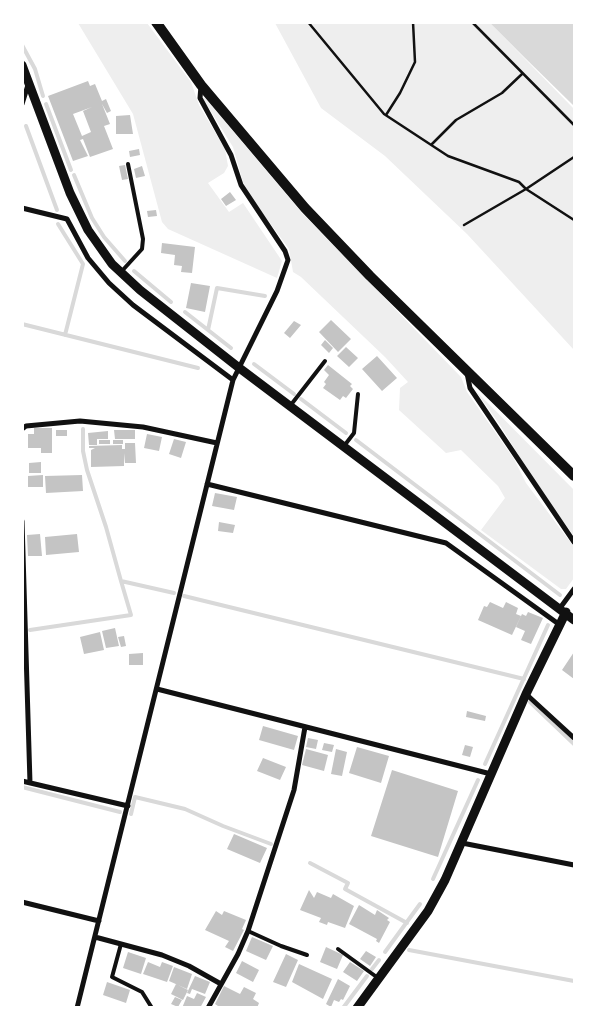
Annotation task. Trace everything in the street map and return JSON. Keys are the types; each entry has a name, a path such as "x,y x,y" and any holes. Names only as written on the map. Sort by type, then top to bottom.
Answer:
{"main road":[{"path":"156,22 201,85 305,208 467,373 574,476"}],"street":[{"path":"22,65 70,193 88,230 112,264 140,290 238,367 574,620"},
{"path":"22,104 29,82"},
{"path":"78,1008 233,380 277,291 288,260 285,251 241,185 231,155 200,98 201,85"},
{"path":"22,208 67,219 88,258 109,283 133,305 233,380"},
{"path":"467,373 470,388 574,542"},
{"path":"22,429 26,426 80,421 143,427 217,443"},
{"path":"207,484 446,543 560,625"},
{"path":"22,521 30,783"},
{"path":"357,1008 428,911 462,843 526,694 560,625 563,610 574,589"},
{"path":"157,689 492,774"},
{"path":"526,694 574,738"},
{"path":"208,1008 248,931 294,790 305,727"},
{"path":"22,781 128,806"},
{"path":"462,843 574,865"},
{"path":"22,902 99,921"},
{"path":"95,937 180,962 221,984"}],"lane":[{"path":"121,272 142,249 143,239 128,164"},
{"path":"290,406 325,361"},
{"path":"343,447 354,433 358,394"},
{"path":"248,931 307,955"},
{"path":"121,944 112,977 142,992 152,1008"},
{"path":"338,949 379,978"}],"path":[{"path":"308,22 386,115 448,156 519,182 526,189 574,220"},
{"path":"386,115 400,93 415,62 414,22"},
{"path":"472,22 574,125"},
{"path":"432,144 456,120 502,93 522,74"},
{"path":"464,225 526,189 574,156"}],"shaded area":[{"path":"78,23 147,23 191,82 199,105 225,149 228,166 224,173 208,183 229,212 243,203 282,261 277,278 168,229 162,222 133,114"},
{"path":"275,23 490,23 574,109 574,350 467,234 385,156 321,108"},
{"path":"490,23 574,23 574,106 524,57"},
{"path":"205,98 302,213 461,377 467,392 514,459 526,483 574,547 574,578 566,589 561,589 481,530 505,498 498,486 461,450 446,453 399,410 400,388 408,382 385,357 301,277 293,272 289,249 253,200 243,182 233,147 203,99"},
{"path":"475,390 574,490 574,536 538,487 500,425"}],"building":[{"path":"88,81 90,86 95,84 102,101 106,99 111,111 107,113 102,104 110,124 104,126 113,149 90,157 83,139 80,140 88,156 73,161 48,96","holes":["92,107 83,111 91,132 82,136 73,114"]},
{"path":"130,115 133,134 116,134 116,116"},
{"path":"139,149 140,155 130,157 129,151"},
{"path":"125,165 128,179 122,180 119,166"},
{"path":"142,166 145,176 136,178 134,169"},
{"path":"230,192 236,200 226,206 221,199"},
{"path":"156,210 157,216 148,217 147,211"},
{"path":"162,243 195,247 192,273 181,272 182,266 174,265 175,255 161,253"},
{"path":"191,283 210,286 205,312 186,308"},
{"path":"331,320 351,339 338,352 319,332"},
{"path":"294,321 301,325 290,338 284,333"},
{"path":"325,340 333,348 329,353 321,345"},
{"path":"346,347 358,358 349,367 337,356"},
{"path":"377,356 397,378 382,391 362,369"},
{"path":"328,365 352,384 350,386 353,389 346,398 343,396 340,400 323,388 326,384 324,382 329,375 324,370"},
{"path":"34,428 52,428 52,453 41,453 41,448 28,448 28,434 34,434"},
{"path":"56,430 67,430 67,436 56,436"},
{"path":"114,430 135,430 135,439 115,439"},
{"path":"108,431 108,439 97,439 97,445 89,445 88,433"},
{"path":"147,434 162,437 159,451 144,448"},
{"path":"174,439 186,442 181,458 169,454"},
{"path":"99,440 110,440 110,444 99,444"},
{"path":"113,440 123,440 123,444 113,444"},
{"path":"125,443 135,443 136,463 125,463 124,453 124,466 91,467 91,450 95,448 89,448 89,446 122,445 122,449 125,449"},
{"path":"41,462 41,473 29,473 29,463"},
{"path":"43,475 43,487 28,487 28,476"},
{"path":"82,475 83,491 46,493 45,476"},
{"path":"215,493 237,497 234,510 212,506"},
{"path":"219,522 235,525 233,533 218,531"},
{"path":"40,534 42,556 28,556 27,535"},
{"path":"77,534 79,552 46,555 45,537"},
{"path":"490,602 503,608 506,602 518,608 516,614 521,616 512,635 478,620 484,606 487,607"},
{"path":"528,612 543,618 531,644 521,640 525,631 516,627 522,614 526,616"},
{"path":"115,628 119,646 106,648 102,631"},
{"path":"100,632 104,650 84,654 80,637"},
{"path":"124,636 126,646 121,647 118,637"},
{"path":"574,652 574,679 562,670"},
{"path":"143,653 143,665 129,665 129,654"},
{"path":"467,711 486,716 485,721 466,717"},
{"path":"263,726 298,736 294,750 259,740"},
{"path":"308,738 318,740 316,749 306,747"},
{"path":"324,743 334,745 332,752 322,750"},
{"path":"465,745 473,747 470,757 462,755"},
{"path":"357,747 389,756 381,783 349,773"},
{"path":"306,749 328,755 324,771 302,765"},
{"path":"336,749 347,752 342,776 331,774"},
{"path":"263,758 286,767 280,780 257,771"},
{"path":"392,770 458,791 438,857 371,836"},
{"path":"234,834 267,848 260,863 227,849"},
{"path":"309,890 314,898 317,892 331,898 333,894 354,906 345,928 328,922 327,925 319,922 321,918 300,910"},
{"path":"359,905 375,915 377,910 389,918 387,920 390,922 379,943 376,941 377,939 349,924"},
{"path":"216,911 222,915 224,911 246,920 242,929 244,930 233,951 225,947 229,941 205,930"},
{"path":"252,937 273,946 266,960 246,951"},
{"path":"326,947 343,955 337,969 320,962"},
{"path":"366,951 376,957 370,966 360,959"},
{"path":"128,952 146,958 141,974 123,968"},
{"path":"286,954 298,960 286,987 273,982"},
{"path":"242,961 259,970 253,982 236,973"},
{"path":"148,962 160,967 162,962 173,966 167,982 143,974"},
{"path":"350,962 364,971 357,981 343,972"},
{"path":"299,964 332,979 323,999 292,982"},
{"path":"174,967 192,974 187,989 169,981"},
{"path":"195,976 210,982 205,994 192,989 190,994 187,993"},
{"path":"338,979 350,986 343,1000 341,999 339,1002 334,1000 331,1007 326,1004"},
{"path":"107,982 130,990 126,1003 103,995"},
{"path":"176,984 188,990 183,1000 171,994"},
{"path":"224,986 240,994 244,987 256,993 253,999 259,1003 257,1008 221,1008 215,1004"},
{"path":"197,993 206,997 200,1008 182,1008 187,996 194,999"},
{"path":"175,997 182,1000 178,1007 171,1004"}],"waterway":[{"path":"22,45 35,69 43,96"},
{"path":"46,104 71,170"},
{"path":"26,126 57,210"},
{"path":"74,175 92,218 104,237 125,261"},
{"path":"58,224 83,264 65,335"},
{"path":"134,271 171,302"},
{"path":"208,330 217,288 265,296"},
{"path":"185,312 231,348"},
{"path":"22,324 198,368"},
{"path":"254,364 294,394"},
{"path":"301,399 346,433"},
{"path":"83,429 83,451 87,470 121,581 174,593"},
{"path":"356,440 560,595"},
{"path":"30,630 131,615 121,581"},
{"path":"184,596 524,679"},
{"path":"485,764 548,625"},
{"path":"530,702 574,744"},
{"path":"433,879 478,780"},
{"path":"22,787 120,812"},
{"path":"131,814 135,797 185,809 271,844"},
{"path":"310,863 348,883 345,889 407,923"},
{"path":"385,952 420,904"},
{"path":"409,950 574,981"},
{"path":"372,969 379,960"},
{"path":"343,1008 367,976"}]}
